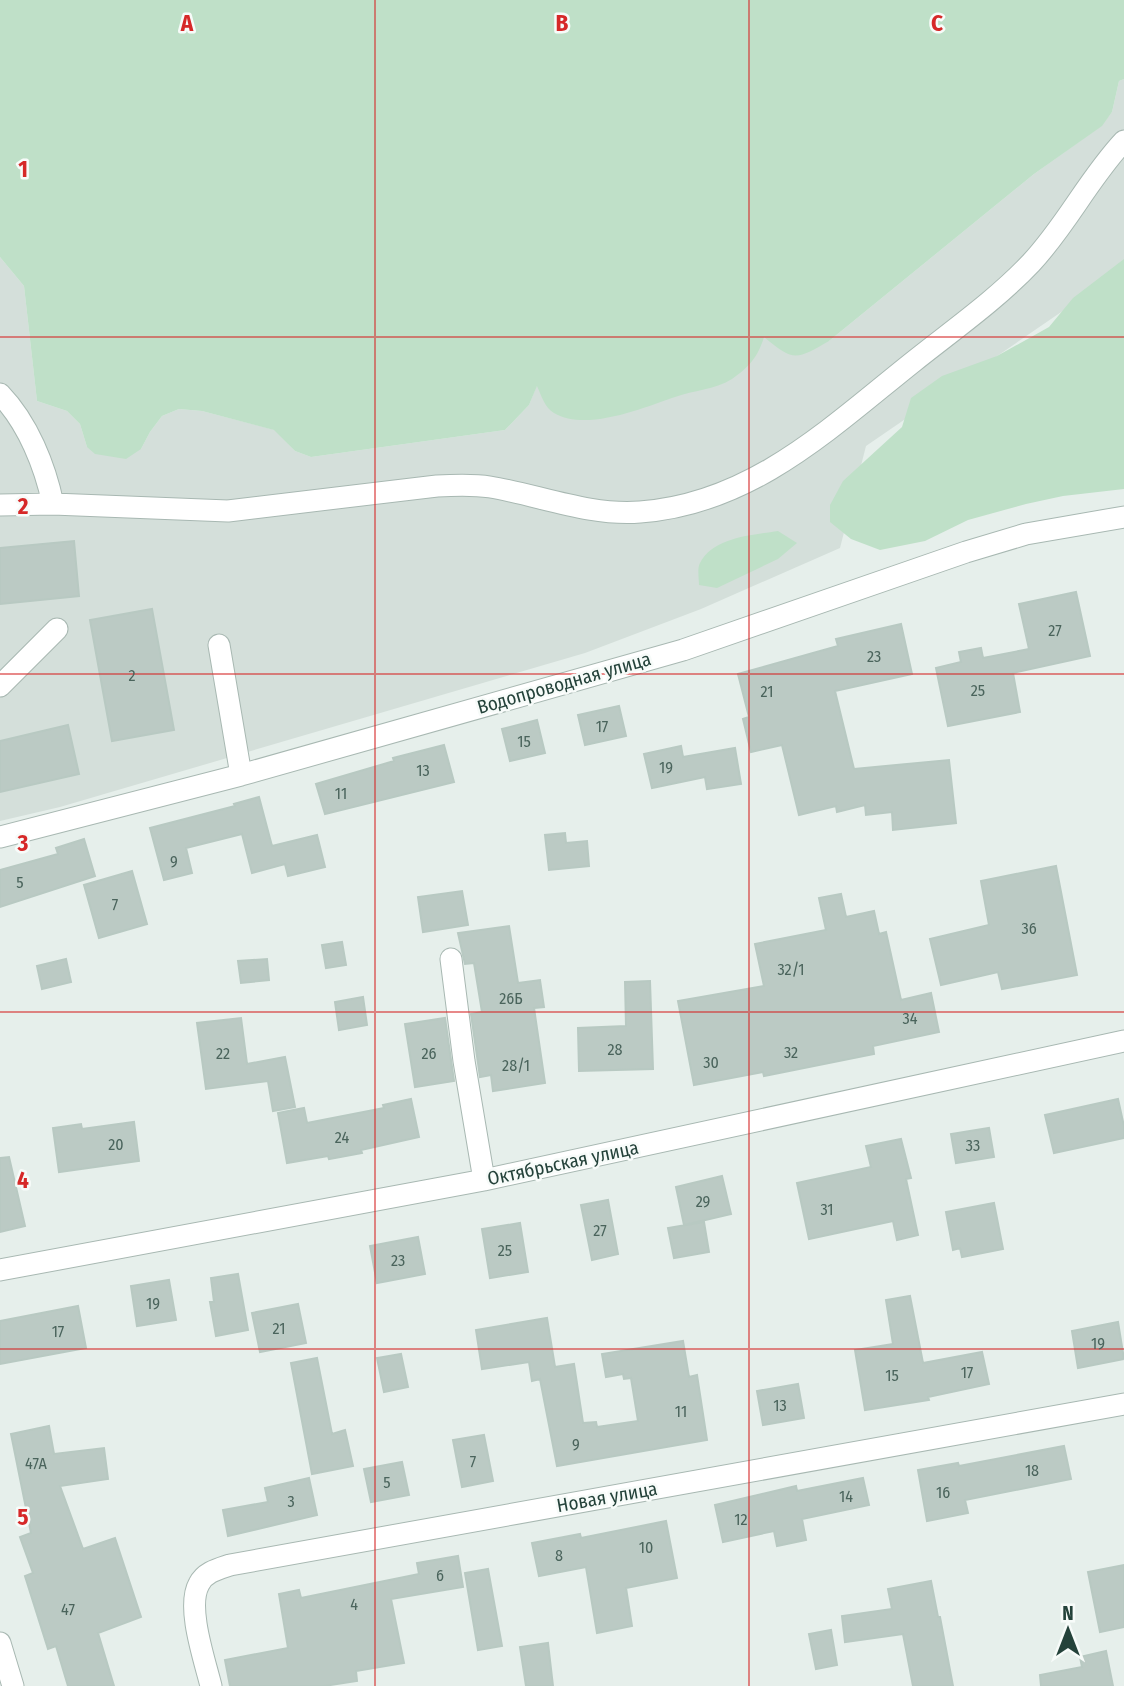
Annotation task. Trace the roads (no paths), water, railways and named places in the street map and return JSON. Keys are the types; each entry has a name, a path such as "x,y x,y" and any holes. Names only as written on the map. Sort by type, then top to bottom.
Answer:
{"street":[{"path":"0,505 228,511 437,486 466,485 490,487 539,500 592,509 637,513 679,508 722,495 774,468 821,436 999,293 1032,262 1124,141"},
{"path":"0,394 21,422 43,467 53,505"},
{"name":"Водопроводная улица","path":"0,837 241,775 683,650 966,552 1026,534 1124,517"},
{"path":"0,686 57,629"},
{"path":"219,645 241,775"},
{"path":"451,960 464,1061 484,1180"},
{"name":"Октябрьская улица","path":"0,1270 484,1180 1124,1041"},
{"name":"Новая улица","path":"211,1686 194,1613 195,1596 199,1583 212,1571 230,1565 1124,1404"},
{"path":"0,1643 13,1686"}]}
